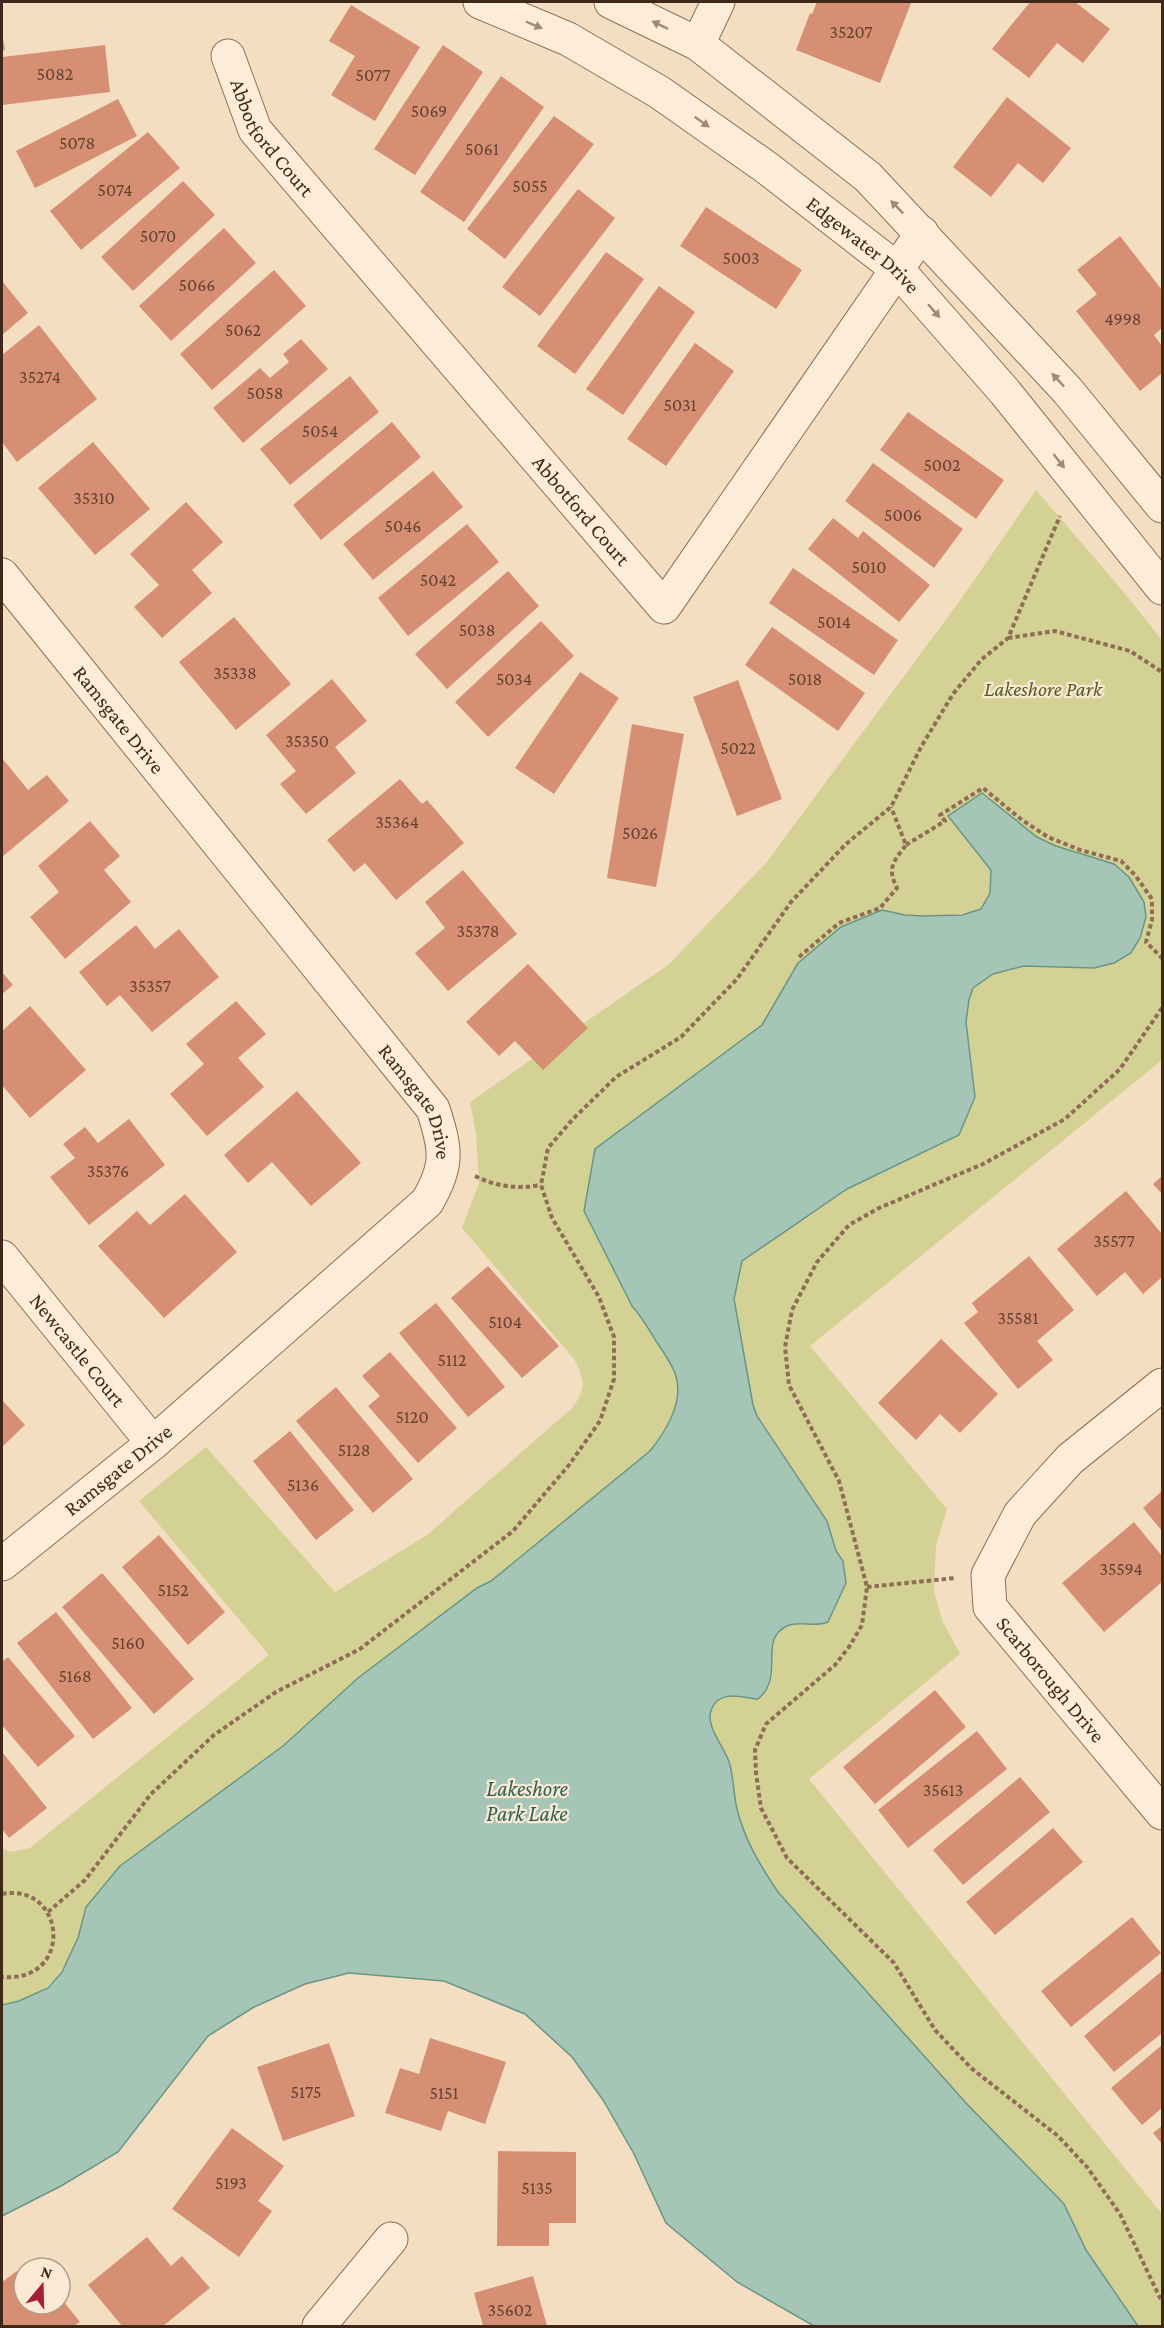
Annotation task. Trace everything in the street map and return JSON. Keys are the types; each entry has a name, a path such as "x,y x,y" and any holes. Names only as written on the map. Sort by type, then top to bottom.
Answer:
{"street":[{"name":"Edgewater Drive","path":"480,2 568,39 659,92 767,168 897,269 1005,392 1162,588"},
{"path":"610,2 698,44 868,177 1067,390 1162,506"},
{"path":"698,44 718,2"},
{"name":"Abbotford Court","path":"228,56 255,130 664,607 922,233"},
{"name":"Ramsgate Drive","path":"2,575 433,1109 443,1140 440,1180 427,1202 153,1443 2,1564"},
{"name":"Newcastle Court","path":"2,1257 153,1443"},
{"path":"988,1575 1020,1514 1063,1467 1162,1385"},
{"name":"Scarborough Drive","path":"988,1575 990,1607 1162,1813"},
{"path":"319,2326 391,2239"}],"path":[{"path":"48,1912 85,1880 151,1794 214,1735 276,1692 360,1649 513,1531 569,1465 600,1421 614,1379 614,1338 599,1297 552,1218 541,1185 548,1148 572,1120 616,1077 681,1037 737,979 791,902 846,844 891,807 921,747 953,694 981,660 1008,638 1075,481"},
{"path":"1008,638 1055,631 1130,651 1162,672"},
{"path":"799,957 838,923 880,908 897,888 892,878 892,864 906,845 945,821 940,815 983,788 1022,820 1048,837 1080,850 1121,861 1135,875 1152,899 1152,920 1146,942 1162,958"},
{"path":"891,807 906,845"},
{"path":"1162,1008 1120,1069 1065,1119 983,1164 879,1208 849,1225 817,1262 792,1310 785,1347 789,1385 839,1481 867,1587 862,1625 849,1647 835,1665 766,1724 755,1750 761,1808 787,1858 894,1963 935,2030 971,2068 1058,2136 1087,2167 1120,2214 1162,2302"},
{"path":"443,1162 491,1184 520,1189 541,1185"},
{"path":"867,1587 988,1575"},
{"path":"2,1894 20,1894 36,1900 48,1912 54,1928 53,1945 47,1960 35,1972 19,1978 2,1977"}],"green space":[{"name":"Lakeshore Park","path":"1036,490 1162,640 1162,1060 810,1346 947,1509 936,1545 934,1591 942,1620 960,1654 809,1779 1162,2214 1162,2326 1138,2326 1086,2250 1064,2204 966,2103 778,1892 744,1832 737,1809 730,1765 714,1732 710,1717 714,1704 719,1699 729,1696 753,1697 769,1688 772,1677 772,1645 778,1631 793,1624 828,1622 846,1583 843,1561 836,1551 827,1521 757,1416 753,1405 734,1299 742,1261 847,1189 911,1159 975,1097 966,1022 973,988 993,974 1024,966 1094,968 1131,953 1140,938 1146,917 1144,902 1128,877 1114,864 1056,846 1037,837 1017,823 949,816 991,870 990,893 981,909 932,916 882,910 819,946 798,963 762,1025 595,1149 632,1306 669,1360 677,1383 678,1394 672,1415 668,1425 650,1451 491,1581 477,1588 358,1678 78,1938 58,1975 50,1984 31,1996 2,2005 2,1848 10,1852 30,1848 269,1655 139,1501 206,1447 335,1592 427,1535 572,1408 580,1395 583,1384 574,1359 462,1228 479,1183 476,1133 470,1102 668,965 766,863 964,595"}],"water":[{"name":"Lakeshore Park Lake","path":"982,793 1037,837 1056,846 1114,864 1129,877 1144,902 1146,917 1140,938 1131,953 1114,963 1094,968 1024,966 993,974 973,988 966,1022 975,1097 959,1135 847,1189 742,1261 734,1299 753,1405 757,1416 827,1521 836,1551 843,1561 846,1583 828,1622 792,1624 778,1632 772,1649 770,1680 766,1690 758,1699 733,1696 721,1698 712,1708 710,1721 730,1765 737,1809 744,1832 778,1892 966,2103 1064,2204 1086,2250 1138,2326 814,2326 737,2282 666,2223 634,2154 603,2100 572,2057 525,2014 444,1981 349,1973 305,1984 254,2007 208,2036 118,2152 61,2186 2,2216 2,2005 19,2001 48,1988 62,1972 78,1938 86,1907 120,1866 283,1746 358,1678 477,1588 491,1581 650,1451 668,1425 672,1415 678,1394 677,1383 671,1364 632,1306 584,1211 595,1149 762,1025 798,963 841,927 882,910 923,916 962,915 981,909 990,893 991,870 948,816"}],"building":[{"path":"817,2 911,3 880,83 796,50 810,13 812,14"},
{"path":"1030,2 1075,2 1110,29 1083,63 1057,43 1029,78 992,49"},
{"path":"351,5 420,47 375,121 331,95 355,56 329,41"},
{"path":"2,34 5,50 2,51"},
{"path":"105,45 110,92 2,105 2,57"},
{"path":"443,45 483,72 415,175 374,149"},
{"path":"501,76 544,107 464,222 420,192"},
{"path":"1007,97 1071,148 1043,183 1018,163 991,197 953,167"},
{"path":"118,99 137,136 35,188 16,151"},
{"path":"554,116 594,144 505,259 467,229"},
{"path":"148,132 180,168 81,250 50,211"},
{"path":"183,181 215,215 133,291 101,257"},
{"path":"578,189 615,218 540,316 502,287"},
{"path":"706,207 802,270 776,309 680,246"},
{"path":"224,228 256,263 171,341 139,306"},
{"path":"1120,236 1162,290 1162,328 1154,335 1162,346 1162,373 1140,391 1076,311 1097,294 1077,270"},
{"path":"606,252 644,279 575,374 537,346"},
{"path":"274,270 306,306 212,390 180,354"},
{"path":"2,281 28,313 2,335"},
{"path":"659,286 695,312 623,415 586,389"},
{"path":"39,325 97,399 17,462 2,442 2,355"},
{"path":"301,339 328,369 243,443 213,408 260,368 270,378 289,362 283,354"},
{"path":"695,343 734,371 666,466 627,439"},
{"path":"350,376 379,412 290,485 260,449"},
{"path":"908,412 1004,480 976,519 880,450"},
{"path":"392,422 421,457 321,540 293,505"},
{"path":"93,442 150,509 95,555 38,488"},
{"path":"873,463 963,529 934,568 845,501"},
{"path":"433,471 463,507 373,580 343,544"},
{"path":"186,502 223,542 192,570 212,593 162,638 134,607 159,585 130,554"},
{"path":"833,518 858,538 863,531 930,585 899,622 808,549"},
{"path":"467,524 499,562 408,636 378,598"},
{"path":"793,568 898,640 874,675 769,603"},
{"path":"508,571 539,606 447,689 415,654"},
{"path":"234,617 291,684 236,730 179,662"},
{"path":"541,621 574,656 488,737 455,702"},
{"path":"772,627 865,693 838,731 745,665"},
{"path":"580,672 619,698 554,794 515,768"},
{"path":"332,679 367,721 335,747 356,773 306,814 280,784 296,771 266,735"},
{"path":"738,680 782,799 737,816 693,697"},
{"path":"632,724 684,734 656,887 607,878"},
{"path":"2,758 28,790 47,775 69,801 2,857"},
{"path":"400,779 422,804 427,800 464,843 396,900 365,863 354,872 327,840"},
{"path":"90,821 120,856 104,870 131,902 65,959 30,917 59,892 38,866"},
{"path":"463,870 517,934 448,991 415,953 445,928 425,902"},
{"path":"136,925 155,949 179,929 219,977 152,1032 120,995 107,1006 79,972"},
{"path":"528,964 588,1028 543,1070 515,1041 499,1056 466,1022"},
{"path":"2,972 13,985 2,994"},
{"path":"236,1001 266,1034 238,1058 264,1087 207,1136 170,1094 204,1064 186,1044"},
{"path":"30,1006 86,1070 30,1118 2,1085 2,1031"},
{"path":"297,1091 361,1163 311,1206 272,1162 248,1183 224,1155"},
{"path":"129,1119 165,1165 89,1225 50,1177 75,1158 63,1144 85,1127 98,1143"},
{"path":"1162,1176 1162,1194 1153,1184"},
{"path":"1126,1191 1162,1234 1162,1277 1143,1294 1125,1272 1097,1296 1057,1249"},
{"path":"185,1194 237,1252 164,1318 98,1246 137,1211 150,1225"},
{"path":"1029,1256 1074,1310 1037,1341 1053,1360 1018,1389 964,1323 978,1312 972,1303"},
{"path":"488,1266 559,1346 522,1378 451,1298"},
{"path":"436,1303 505,1387 468,1417 399,1333"},
{"path":"941,1339 998,1394 960,1433 940,1414 916,1440 878,1403"},
{"path":"390,1352 457,1428 418,1463 368,1406 380,1396 362,1376"},
{"path":"336,1387 413,1479 373,1513 296,1421"},
{"path":"2,1400 25,1425 2,1447"},
{"path":"290,1431 354,1510 316,1540 253,1461"},
{"path":"1162,1491 1162,1531 1143,1508"},
{"path":"1134,1522 1162,1556 1162,1582 1104,1632 1062,1583"},
{"path":"159,1535 225,1612 188,1645 122,1567"},
{"path":"102,1573 194,1679 154,1714 62,1607"},
{"path":"56,1612 132,1708 93,1739 17,1643"},
{"path":"8,1657 75,1736 38,1767 2,1725 2,1662"},
{"path":"935,1690 966,1727 875,1804 843,1767"},
{"path":"977,1731 1007,1769 908,1848 878,1810"},
{"path":"2,1752 47,1808 9,1838 2,1829"},
{"path":"1020,1777 1050,1812 963,1885 933,1850"},
{"path":"1053,1828 1083,1862 995,1935 966,1902"},
{"path":"1132,1917 1161,1953 1071,2027 1041,1991"},
{"path":"1162,1971 1162,2033 1114,2072 1084,2036"},
{"path":"430,2038 506,2062 485,2124 448,2111 441,2131 385,2113 400,2068 419,2074"},
{"path":"329,2043 355,2116 283,2141 257,2067"},
{"path":"1162,2045 1162,2108 1142,2125 1111,2088"},
{"path":"1162,2126 1162,2144 1153,2133"},
{"path":"232,2128 284,2166 258,2201 272,2211 239,2257 172,2209"},
{"path":"498,2151 576,2152 576,2223 549,2223 549,2246 497,2246"},
{"path":"147,2237 171,2266 182,2256 210,2288 163,2326 122,2326 88,2285"},
{"path":"12,2275 12,2316 72,2316 72,2312 80,2322 74,2326 2,2326 2,2282"},
{"path":"533,2276 547,2326 483,2326 474,2293"}]}
